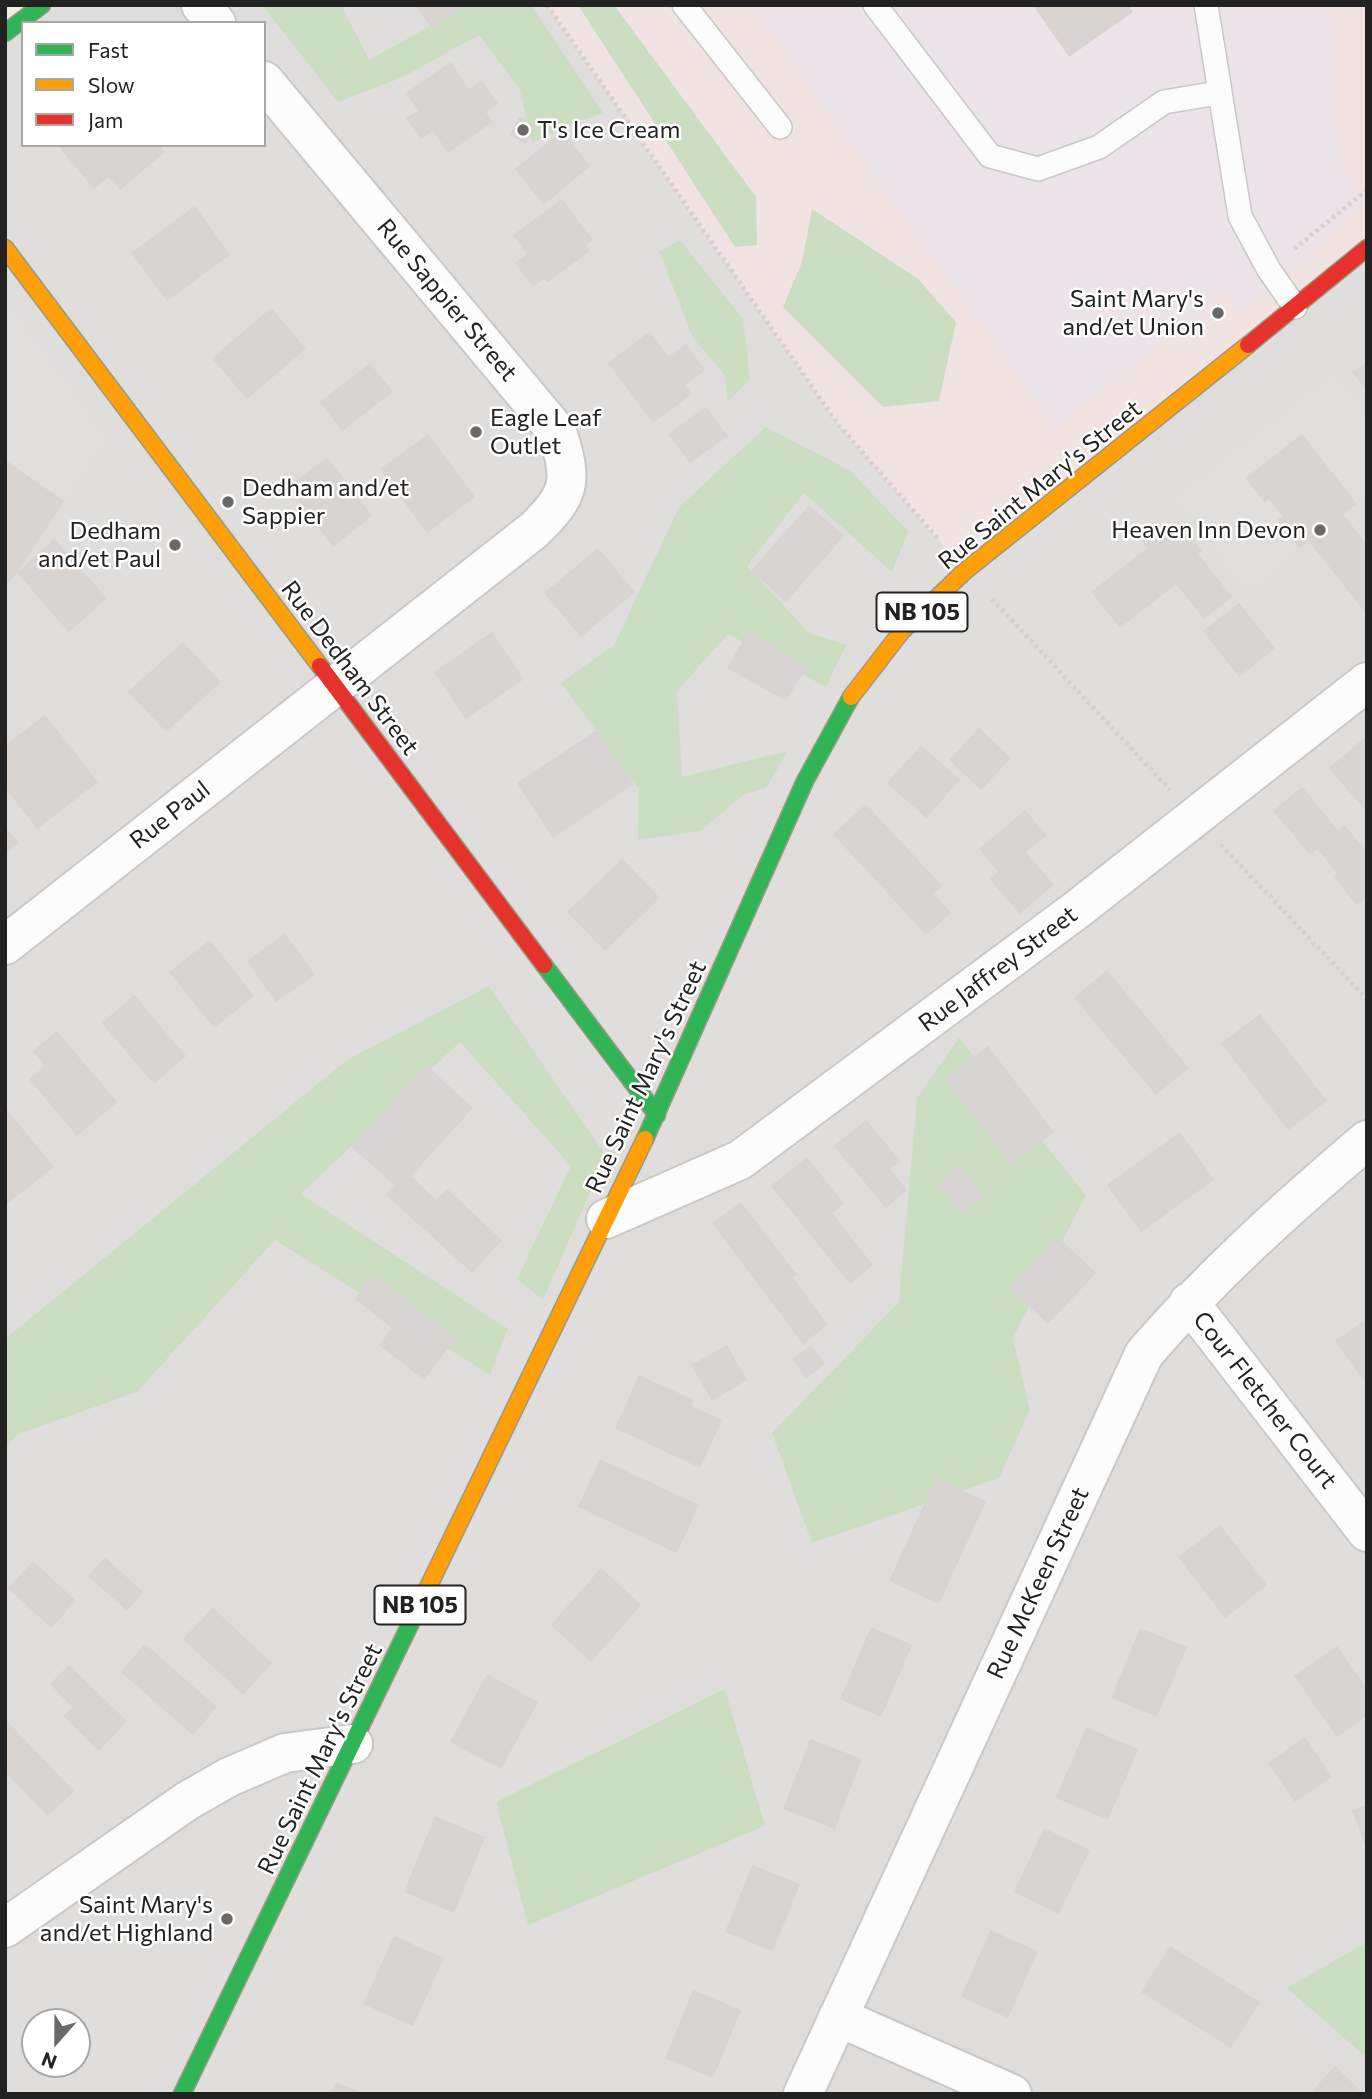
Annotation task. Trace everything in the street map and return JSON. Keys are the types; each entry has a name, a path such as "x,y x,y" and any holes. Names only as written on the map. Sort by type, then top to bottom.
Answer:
{"main road":[{"path":"5,33 42,5"},
{"name":"Rue Dedham Street","path":"5,248 657,1115"},
{"name":"Rue Saint Mary's Street","path":"182,2094 657,1115 805,781 853,694 902,631 965,572 1366,248"}],"street":[{"path":"201,5 214,21"},
{"name":"Rue Sappier Street","path":"266,83 557,432 569,467 560,505 534,530 334,685"},
{"name":"Rue Jaffrey Street","path":"606,1219 740,1160 1069,916 1367,682"},
{"name":"Rue Paul","path":"5,945 334,685"},
{"name":"Rue McKeen Street","path":"803,2094 1144,1354 1189,1302 1250,1240 1367,1140"},
{"name":"Cour Fletcher Court","path":"1189,1302 1367,1532"},
{"path":"5,1928 187,1801 229,1777 285,1754 353,1744"},
{"path":"838,2017 1012,2094"}],"lane":[{"path":"684,5 780,127"},
{"path":"875,5 990,156 1038,169 1099,147 1164,102 1218,93"},
{"path":"1206,5 1218,93 1240,216 1269,270 1295,307"}],"path":[{"path":"547,5 838,424 965,572 1367,999"}],"shaded area":[{"path":"42,5 547,5 838,424 932,531 1367,248 1367,2094 5,2094 5,33"},
{"path":"547,5 1367,5 1367,248 965,571 838,424"},
{"path":"751,5 1033,5 1069,56 1128,5 1330,5 1339,160 1366,205 1242,313 1224,293 1055,428"},
{"path":"5,303 103,437 64,501 5,460"},
{"path":"1334,377 1367,418 1367,496 1357,504 1302,434 1246,478 1265,503 1269,499 1283,516 1278,520 1299,548 1248,588 1178,498"}],"green space":[{"path":"262,5 341,5 369,60 468,5 531,5 603,113 568,125 532,143 520,90 479,35 403,77 338,102"},
{"path":"578,5 614,5 756,197 757,245 735,247"},
{"path":"812,209 918,279 956,322 939,401 883,407 783,307 802,262"},
{"path":"680,240 743,319 750,379 728,402 725,375 693,338 659,251"},
{"path":"766,427 849,470 908,531 892,572 804,493 747,566 809,633 846,645 826,687 728,634 677,691 682,777 788,751 766,788 743,795 701,831 638,840 639,789 561,683 614,645 679,507"},
{"path":"489,986 606,1156 543,1300 517,1279 571,1166 460,1042 301,1194 508,1329 490,1375 275,1240 137,1392 18,1434 5,1448 5,1339 347,1060"},
{"path":"959,1038 1086,1195 1013,1338 1030,1410 999,1478 812,1543 772,1433 899,1302 917,1098"},
{"path":"725,1689 765,1826 528,1925 496,1802"},
{"path":"1367,1942 1367,2058 1287,1988"}],"building":[{"path":"416,5 468,5 431,28"},
{"path":"1033,5 1128,5 1133,12 1069,57"},
{"path":"451,62 469,89 482,80 498,104 486,112 493,122 448,153 433,131 421,139 406,118 418,111 406,93"},
{"path":"519,117 535,125 526,144 510,135"},
{"path":"562,131 590,166 544,205 515,169"},
{"path":"59,147 161,147 165,152 120,190 108,177 94,189"},
{"path":"562,199 593,240 586,245 590,251 548,282 544,279 533,287 515,263 527,254 513,235"},
{"path":"195,206 230,255 167,301 131,253"},
{"path":"271,308 306,349 247,399 212,358"},
{"path":"650,331 668,357 686,344 705,370 685,385 692,394 653,423 608,363"},
{"path":"1367,362 1367,391 1352,372"},
{"path":"370,363 393,392 342,431 320,402"},
{"path":"706,407 728,436 690,463 668,434"},
{"path":"428,434 475,497 427,533 380,469"},
{"name":"Heaven Inn Devon","path":"1302,434 1357,504 1343,514 1367,545 1367,615 1309,541 1299,548 1277,520 1283,516 1269,499 1265,503 1246,478"},
{"path":"327,457 372,516 333,547 288,487"},
{"path":"5,460 64,501 17,573 5,586"},
{"path":"809,505 844,536 786,602 751,571"},
{"path":"1179,522 1202,551 1198,554 1232,597 1204,619 1176,584 1120,628 1091,592 1147,548 1141,540 1153,530 1159,538"},
{"path":"54,539 107,598 69,632 17,573"},
{"path":"598,548 635,592 581,637 544,593"},
{"path":"1239,603 1275,648 1239,677 1203,631"},
{"path":"492,632 524,679 466,719 434,672"},
{"path":"748,632 807,666 786,701 727,668"},
{"path":"183,642 221,682 166,732 128,692"},
{"path":"45,715 98,782 37,829 5,788 5,745"},
{"path":"979,728 1011,758 981,790 949,760"},
{"path":"597,730 634,784 553,838 517,783"},
{"path":"1367,736 1367,812 1329,768"},
{"path":"921,745 960,780 926,818 887,783"},
{"path":"1302,787 1338,830 1344,825 1365,849 1367,847 1367,897 1357,905 1334,877 1337,873 1317,849 1310,855 1273,811"},
{"path":"866,804 942,886 934,894 951,913 926,935 833,834"},
{"path":"1025,810 1047,835 1026,852 1054,885 1019,914 990,879 998,872 979,849"},
{"path":"5,827 19,843 5,855"},
{"path":"622,859 660,898 605,951 567,912"},
{"path":"285,933 315,975 276,1002 247,961"},
{"path":"210,940 254,996 214,1028 169,972"},
{"path":"1107,970 1189,1068 1156,1095 1074,998"},
{"path":"134,995 186,1056 154,1084 102,1023"},
{"path":"1260,1014 1327,1101 1288,1130 1221,1043"},
{"path":"57,1031 117,1102 77,1136 29,1079 45,1066 33,1051"},
{"path":"988,1046 1054,1132 1012,1164 945,1079"},
{"path":"426,1065 473,1108 411,1176 436,1200 447,1189 502,1240 472,1273 385,1194 394,1185 352,1147"},
{"path":"5,1107 54,1167 7,1204 5,1201"},
{"path":"866,1120 901,1161 890,1169 907,1190 886,1208 834,1146"},
{"path":"1180,1132 1214,1180 1141,1232 1107,1185"},
{"path":"807,1157 844,1204 832,1213 873,1265 850,1284 771,1186"},
{"path":"960,1166 984,1196 962,1213 938,1184"},
{"path":"741,1202 797,1275 793,1278 828,1325 803,1344 712,1223"},
{"path":"1058,1237 1096,1273 1048,1324 1009,1288"},
{"path":"373,1275 456,1338 424,1380 379,1345 392,1328 355,1299"},
{"path":"1367,1318 1367,1385 1335,1341"},
{"path":"727,1345 747,1380 712,1401 691,1365"},
{"path":"811,1345 825,1364 806,1378 792,1359"},
{"path":"639,1375 694,1400 691,1406 722,1420 700,1468 615,1428"},
{"path":"600,1459 699,1505 677,1553 578,1507"},
{"path":"936,1478 986,1501 939,1604 889,1581"},
{"path":"1220,1525 1267,1585 1225,1618 1178,1557"},
{"path":"105,1557 143,1592 127,1611 88,1576"},
{"path":"33,1561 76,1601 51,1628 8,1588"},
{"path":"601,1568 641,1605 591,1662 551,1625"},
{"path":"213,1608 272,1663 243,1695 183,1639"},
{"path":"871,1627 912,1645 881,1717 840,1699"},
{"path":"1140,1628 1187,1647 1157,1717 1111,1698"},
{"path":"145,1644 217,1707 193,1735 121,1672"},
{"path":"1337,1646 1367,1689 1367,1716 1337,1737 1294,1676"},
{"path":"69,1665 127,1721 99,1751 63,1716 72,1707 50,1684"},
{"path":"487,1674 538,1702 501,1769 450,1742"},
{"path":"5,1719 74,1791 48,1816 5,1772"},
{"path":"1086,1727 1138,1749 1108,1820 1056,1798"},
{"path":"1305,1737 1332,1777 1295,1802 1268,1763"},
{"path":"810,1739 862,1759 835,1829 783,1809"},
{"path":"1367,1805 1367,1849 1366,1849 1352,1810"},
{"path":"435,1816 485,1837 454,1913 404,1892"},
{"path":"1044,1828 1090,1850 1059,1914 1014,1892"},
{"path":"752,1865 800,1884 773,1951 725,1932"},
{"path":"990,1930 1038,1951 1008,2018 961,1997"},
{"path":"394,1936 444,1958 413,2026 363,2004"},
{"path":"1170,1946 1260,2002 1231,2048 1141,1992"},
{"path":"693,1990 741,2010 713,2078 665,2058"},
{"path":"1335,2066 1364,2094 1309,2094"},
{"path":"336,2082 364,2094 331,2094"}],"traffic: fast":[{"path":"5,33 42,5"},
{"path":"645,1139 805,781 851,697"},
{"path":"544,965 657,1115"},
{"path":"182,2094 419,1606"}],"traffic: slow":[{"path":"5,248 320,666"},
{"path":"851,697 902,631 965,571 1248,345"},
{"path":"419,1606 645,1139"}],"traffic: jam":[{"path":"1248,345 1367,248"},
{"path":"320,666 544,965"}],"place":[{"name":"T's Ice Cream","path":"523,130"},
{"name":"Saint Mary's and/et Union","path":"1218,313"},
{"name":"Eagle Leaf Outlet","path":"476,432"},
{"name":"Dedham and/et Sappier","path":"228,502"},
{"name":"Heaven Inn Devon","path":"1320,530"},
{"name":"Dedham and/et Paul","path":"175,545"},
{"name":"Saint Mary's and/et Highland","path":"227,1919"}]}
